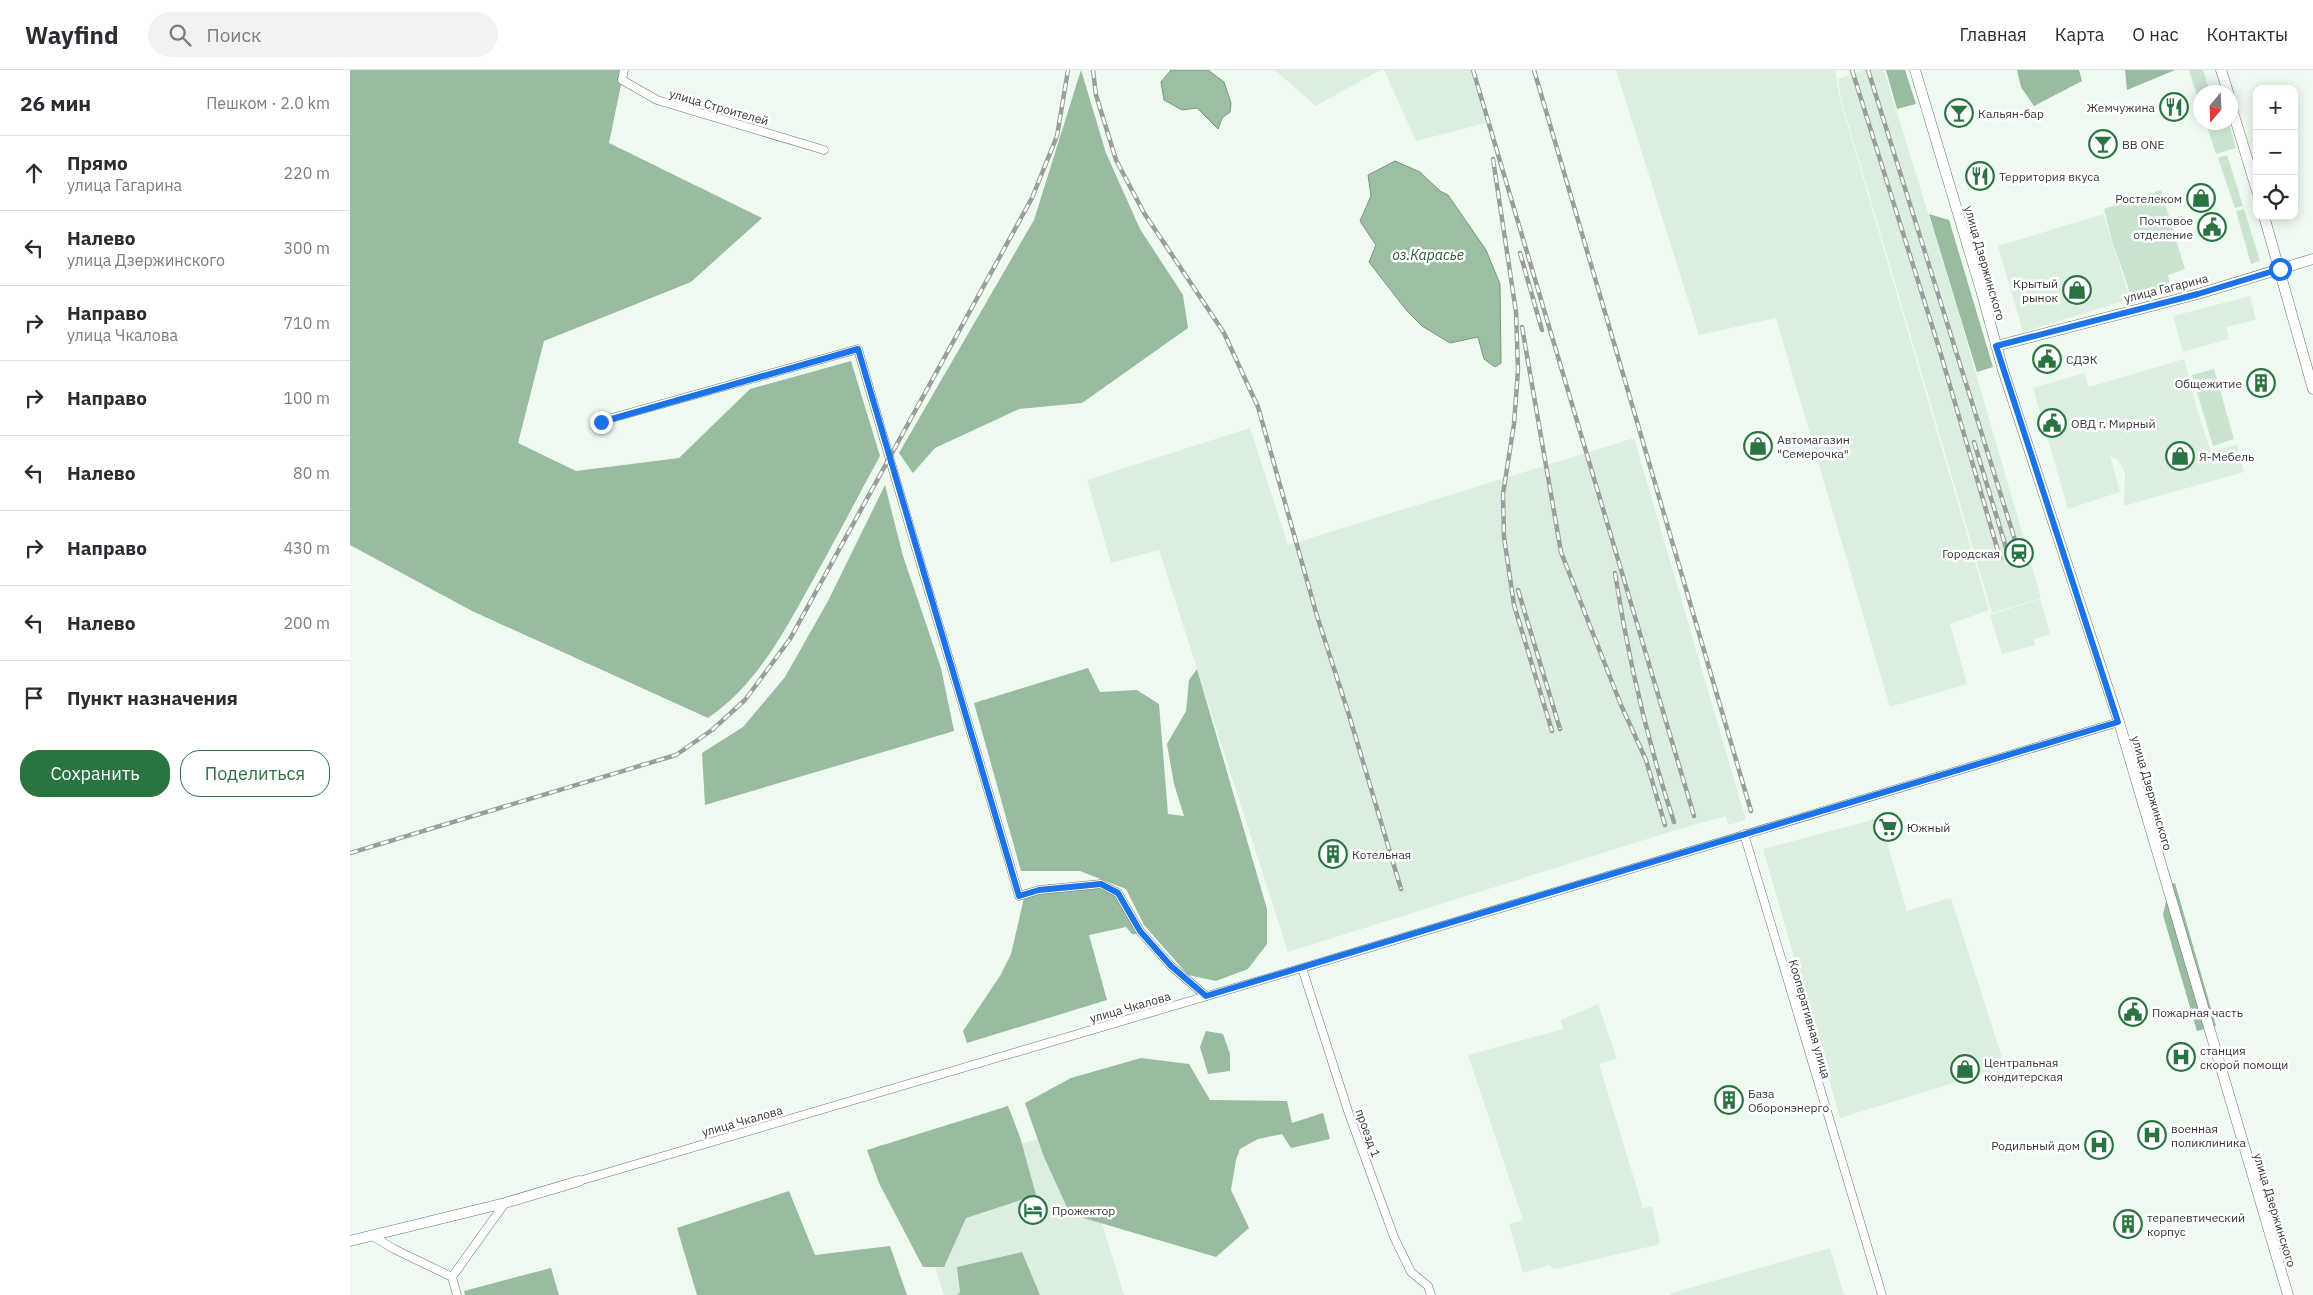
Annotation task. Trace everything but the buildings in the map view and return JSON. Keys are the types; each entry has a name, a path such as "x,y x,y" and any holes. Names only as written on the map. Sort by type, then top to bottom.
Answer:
{"street":[{"name":"улица Строителей","path":"624,70 622,80 657,100 824,150"},
{"name":"улица Дзержинского","path":"1915,70 1996,346 2118,722 2288,1295"},
{"path":"2221,70 2226,85"},
{"path":"2238,128 2253,178"},
{"path":"2265,220 2313,389"},
{"name":"улица Гагарина","path":"1996,346 2198,294 2313,260"},
{"path":"601,422 858,349 912,540 961,694 1019,896 1039,890 1101,884 1109,888 1118,893 1146,938 1171,966 1206,996"},
{"name":"улица Чкалова","path":"579,1181 1302,968 2118,722"},
{"name":"Кооперативная улица","path":"1744,834 1882,1295"},
{"name":"проезд 1","path":"1302,968 1348,1114 1394,1237 1411,1272 1428,1286 1431,1295"},
{"path":"350,1241 505,1203 579,1181"},
{"path":"452,1276 505,1203"},
{"path":"371,1235 394,1249 452,1276"},
{"path":"452,1276 457,1295"}],"shaded area":[{"path":"350,70 624,70 609,143 762,218 691,282 544,341 518,443 576,471 679,458 750,389 851,361 880,456 780,637 741,690 708,718 472,611 350,545"},
{"path":"1081,70 1106,153 1140,229 1183,295 1188,328 1082,403 1019,409 935,448 913,473 899,453 1034,220"},
{"path":"1275,70 1380,70 1316,106"},
{"path":"1384,70 1470,70 1486,123 1416,141"},
{"path":"1616,70 1835,70 1840,99 1989,610 1950,624 1967,684 1890,707 1776,318 1699,335"},
{"path":"1866,70 1884,70 1955,301 2041,598 1992,613 1841,99 1838,79"},
{"path":"1886,70 1905,70 1916,104 1897,109"},
{"path":"2017,70 2079,70 2082,81 2034,106 2021,87"},
{"path":"2125,70 2175,70 2127,90"},
{"path":"2189,70 2203,70 2208,85 2194,85"},
{"path":"2208,130 2231,130 2236,148 2216,154"},
{"path":"2227,155 2243,206 2235,208 2218,158"},
{"path":"2161,190 2185,269 2168,275 2170,283 2131,295 2112,241 2104,209"},
{"path":"2244,209 2260,261 2251,264 2236,211"},
{"path":"1929,214 1949,220 1993,367 1977,372"},
{"path":"2103,214 2130,299 2023,332 1998,246"},
{"path":"2250,296 2256,320 2226,327 2229,339 2183,352 2173,316"},
{"path":"2184,359 2198,413 2211,452 2237,444 2244,472 2124,506 2125,473 2118,460 2110,456 2120,492 2068,509 2033,388 2084,373 2089,387"},
{"path":"2214,369 2234,439 2213,446 2192,375"},
{"path":"1250,428 1288,545 1634,438 1746,820 1728,825 1726,816 1679,829 1288,952 1159,550 1111,563 1087,480"},
{"path":"885,485 903,556 941,668 954,731 705,805 702,753 743,727 785,677 828,601"},
{"path":"2040,599 2050,634 2034,639 2035,645 2002,654 1990,615"},
{"path":"1088,668 1100,692 1137,690 1159,704 1168,814 1184,816 1174,784 1167,744 1186,711 1189,680 1197,669 1267,909 1267,944 1248,969 1216,981 1188,975 1144,925 1126,889 1080,871 1021,871 974,703"},
{"path":"1880,818 1907,911 1951,898 2005,1067 1840,1118 1763,849"},
{"path":"2175,883 2216,1026 2197,1031 2163,915 2170,884"},
{"path":"1098,887 1116,895 1137,934 1132,934 1126,927 1089,935 1107,1000 967,1043 963,1031 1000,976 1011,954 1024,898 1049,892"},
{"path":"1598,1004 1617,1059 1599,1064 1643,1208 1652,1206 1660,1244 1556,1269 1549,1265 1523,1273 1509,1224 1523,1220 1468,1055 1563,1029 1561,1020"},
{"path":"1206,1031 1223,1034 1230,1054 1230,1071 1208,1074 1200,1047"},
{"path":"1141,1058 1189,1064 1210,1100 1287,1101 1292,1123 1323,1113 1330,1139 1291,1148 1282,1134 1258,1139 1240,1149 1236,1160 1231,1190 1249,1228 1216,1257 1070,1214 1044,1157 1025,1103 1071,1078"},
{"path":"1008,1106 1020,1137 1036,1195 966,1218 944,1267 923,1267 879,1183 867,1150"},
{"path":"1073,1128 1124,1295 944,1295 906,1179"},
{"path":"789,1191 815,1255 890,1246 907,1295 697,1295 677,1228"},
{"path":"1830,1248 1844,1295 1671,1295 1671,1293"},
{"path":"1022,1252 1040,1295 957,1295 960,1292 957,1267"},
{"path":"551,1268 559,1295 465,1295 464,1291"}],"water":[{"path":"1171,70 1208,70 1224,82 1231,103 1230,112 1222,118 1218,129 1197,108 1182,110 1164,100 1161,82"},
{"name":"оз.Карасье","path":"1395,161 1420,172 1440,191 1448,195 1486,250 1500,284 1501,363 1495,367 1484,359 1478,337 1450,343 1422,326 1407,311 1369,262 1376,245 1360,221 1371,196 1368,175"}],"railway":[{"path":"350,853 676,755 712,730 745,700 790,639 1032,198 1057,136 1068,70"},
{"path":"1093,70 1096,95 1116,160 1144,213 1224,333 1258,407 1317,616 1401,889"},
{"path":"1473,70 1694,816"},
{"path":"1534,70 1751,811"},
{"path":"1852,70 1939,348 2000,558"},
{"path":"1868,70 2019,553"},
{"path":"1493,159 1516,312 1518,370 1514,424 1503,494 1504,537 1514,605 1552,731"},
{"path":"1520,253 1542,330"},
{"path":"1522,327 1561,552 1621,705 1646,760 1665,825"},
{"path":"1974,442 2008,554"},
{"path":"1615,573 1639,699 1674,822"},
{"path":"1518,590 1560,729"}],"place":[{"name":"Жемчужина","path":"2174,107"},
{"name":"Кальян-бар","path":"1959,113"},
{"name":"BB ONE","path":"2103,144"},
{"name":"Территория вкуса","path":"1980,176"},
{"name":"Ростелеком","path":"2201,198"},
{"name":"Почтовое отделение","path":"2212,227"},
{"name":"Крытый рынок","path":"2077,290"},
{"name":"СДЭК","path":"2047,359"},
{"name":"Общежитие","path":"2261,383"},
{"name":"ОВД г. Мирный","path":"2052,423"},
{"name":"Автомагазин \"Семерочка\"","path":"1758,446"},
{"name":"Я-Мебель","path":"2180,456"},
{"name":"Городская","path":"2019,553"},
{"name":"Южный","path":"1888,827"},
{"name":"Котельная","path":"1333,854"},
{"name":"Пожарная часть","path":"2133,1012"},
{"name":"станция скорой помощи","path":"2181,1057"},
{"name":"Центральная кондитерская","path":"1965,1069"},
{"name":"База Оборонэнерго","path":"1729,1100"},
{"name":"военная поликлиника","path":"2152,1135"},
{"name":"Родильный дом","path":"2099,1145"},
{"name":"Прожектор","path":"1033,1210"},
{"name":"терапевтический корпус","path":"2128,1224"}],"route":[{"path":"601,422 858,349 912,540 961,694 1019,896 1039,890 1101,884 1118,893 1140,931 1171,966 1206,996 1561,891 2118,722 2084,612 2002,370 1996,346 2198,294 2280,269"}]}
